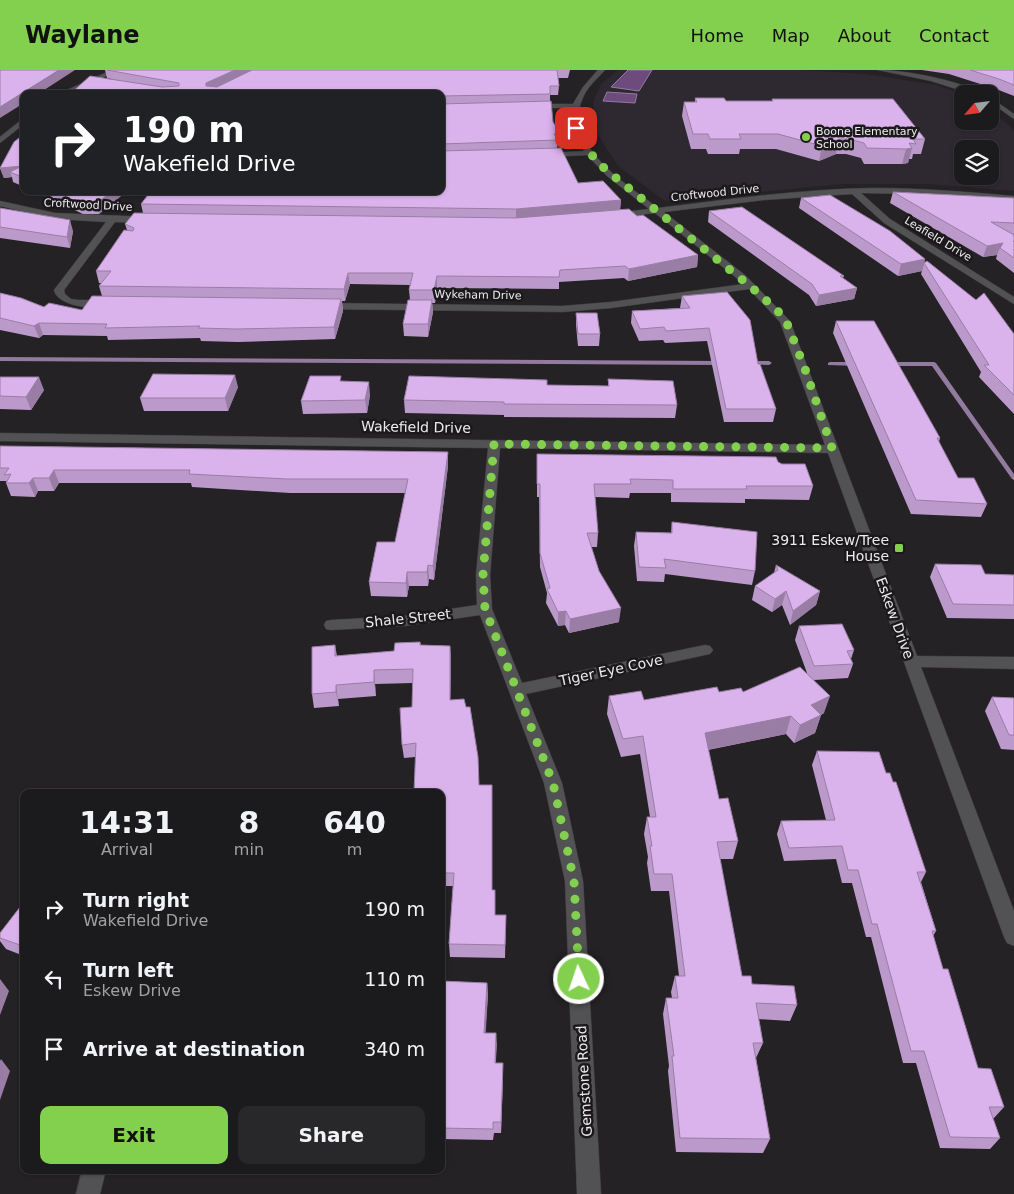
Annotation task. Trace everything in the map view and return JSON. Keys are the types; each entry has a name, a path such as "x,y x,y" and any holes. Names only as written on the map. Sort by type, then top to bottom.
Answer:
{"street":[{"path":"70,90 117,70"},
{"path":"524,106 576,106 582,91 602,70"},
{"path":"881,70 932,79 954,86"},
{"path":"93,80 112,83"},
{"name":"Eskew Drive","path":"576,106 576,128 590,153 615,178 750,286 786,321 1014,937"},
{"path":"999,106 1014,117"},
{"path":"0,141 20,124"},
{"path":"538,155 590,153"},
{"name":"Croftwood Drive","path":"605,217 798,195 854,191 927,192 1014,198"},
{"name":"Leafield Drive","path":"854,191 887,221 1014,301"},
{"name":"Croftwood Drive","path":"0,203 35,213 113,219 162,220"},
{"path":"113,219 59,290 60,296 68,300 119,303"},
{"name":"Wykeham Drive","path":"316,306 570,308 750,286"},
{"name":"Wakefield Drive","path":"0,437 832,448"},
{"name":"Gemstone Road","path":"494,444 483,575 485,609 553,783 574,881 590,1194"},
{"name":"Shale Street","path":"331,625 404,621 485,609"},
{"name":"Tiger Eye Cove","path":"518,690 705,650"},
{"path":"911,661 1014,663"},
{"path":"88,1194 93,1174"}],"shaded area":[{"name":"Boone Elementary School","path":"618,70 799,70 866,74 936,85 954,91 954,130 999,130 999,117 1014,131 1014,191 929,184 843,184 665,201 618,166 591,124 594,99 602,83"},
{"path":"628,70 652,70 639,91 611,87"},
{"path":"607,92 637,94 635,103 603,101"}],"building":[{"path":"0,70 59,70 27,90 20,90 20,94 0,107"},
{"path":"107,70 235,70 206,83 206,86 217,87 252,70 557,70 559,86 550,86 550,94 445,96 445,90 74,90 90,76 162,87 179,86 179,83"},
{"path":"970,70 1014,70 1014,85 999,79"},
{"path":"695,98 724,98 726,101 893,99 925,139 913,139 916,144 909,143 912,148 906,149 867,148 864,143 849,139 840,139 822,146 778,134 739,134 741,139 710,139 708,134 693,134 684,102 697,102"},
{"path":"551,101 553,122 560,133 554,134 558,140 445,144 445,104"},
{"path":"20,137 20,166 0,168 14,142"},
{"path":"561,148 578,183 603,181 621,200 516,209 141,204 148,195 445,195 445,151"},
{"path":"20,167 20,176 10,172"},
{"path":"893,192 1014,198 1014,223 991,222 1014,235 1014,258 1000,248 1003,243 987,246"},
{"path":"62,195 107,195 96,204 80,203"},
{"path":"830,195 890,231 925,259 901,264 801,198"},
{"path":"742,207 844,276 840,276 857,288 819,295 812,284 709,211"},
{"path":"0,208 70,220 67,237 0,227"},
{"path":"629,209 637,216 643,215 698,255 629,269 625,266 560,270 559,277 437,276 434,290 409,290 413,273 348,273 344,289 99,286 111,271 96,271 124,230 133,231 134,228 125,224 134,213 516,218"},
{"path":"927,261 976,300 984,293 1014,334 1014,395 984,365 989,365 924,263"},
{"path":"727,292 750,320 758,364 760,364 776,409 726,409 709,328 666,331 664,327 640,329 632,311 690,308 682,296"},
{"path":"0,293 21,298 44,307 49,303 82,310 92,296 341,299 334,327 198,328 200,326 105,328 107,324 39,323 34,326 0,318"},
{"path":"408,300 432,300 428,324 403,324"},
{"path":"576,313 597,313 600,334 578,334"},
{"path":"836,321 874,321 940,438 937,438 958,478 974,478 987,504 916,500"},
{"path":"153,374 235,375 225,398 140,398"},
{"path":"310,376 341,376 340,381 369,382 365,400 301,401"},
{"path":"409,376 547,380 547,385 609,386 608,379 673,381 677,405 504,404 504,402 404,400"},
{"path":"0,377 39,377 26,397 0,396"},
{"path":"0,446 448,452 433,566 428,565 427,572 407,572 406,583 369,582 377,542 395,542 408,479 287,479 189,474 190,470 54,470 49,478 33,478 29,483 6,483 11,474 4,475 9,468 0,468"},
{"path":"537,454 776,457 778,462 782,464 805,464 813,486 746,486 747,489 673,489 673,480 630,479 631,484 594,484 598,533 587,533 599,571 621,608 570,619 566,611 558,612 547,589 550,588 540,553 540,484 537,484"},
{"path":"672,522 757,532 755,571 664,559 666,568 639,567 636,532 672,533"},
{"path":"935,564 981,565 985,574 1014,575 1014,605 953,604"},
{"path":"776,565 820,591 793,611 786,591 775,599 755,586 778,570"},
{"path":"842,624 854,650 847,651 853,664 814,666 799,626"},
{"path":"420,642 420,645 450,646 450,700 464,699 466,707 470,707 478,757 479,785 492,785 492,890 495,890 495,915 506,915 505,945 449,944 454,873 445,873 445,789 414,789 416,743 402,745 400,708 412,707 413,669 374,670 374,682 336,685 336,692 312,694 312,647 335,645 335,656 394,651 395,643"},
{"path":"800,667 830,696 811,705 821,715 800,725 791,716 705,733 719,799 728,798 738,841 717,842 742,976 751,976 752,984 794,986 797,1005 756,1003 763,1043 753,1043 770,1139 680,1138 672,1056 674,1056 666,998 678,998 675,976 685,976 672,874 654,874 647,817 656,817 643,736 623,739 609,696 641,691 644,700 717,687 719,692 741,688 743,692"},
{"path":"992,697 1014,698 1014,735 1009,735"},
{"path":"817,751 879,752 886,773 890,773 893,782 896,782 926,872 917,872 936,931 932,931 943,969 948,969 978,1068 991,1069 1004,1107 989,1107 1000,1138 950,1137 924,1051 911,1051 877,924 872,924 858,870 848,870 842,846 789,848 781,821 835,820"},
{"path":"20,907 20,945 0,938 0,933"},
{"path":"445,981 487,983 484,1033 496,1033 495,1063 503,1063 501,1122 493,1122 493,1129 445,1128"}],"waterway":[{"path":"0,359 720,363"},
{"path":"749,363 769,363"},
{"path":"830,364 856,364"},
{"path":"890,364 934,364 1014,478"}],"place":[{"name":"Boone Elementary School","path":"806,137"},
{"name":"3911 Eskew/Tree House","path":"899,548"}],"route":[{"path":"576,128 590,153 605,169 750,286 777,310 786,321 804,366 832,448 494,444 483,575 485,609 553,783 574,881 579,979"}]}
